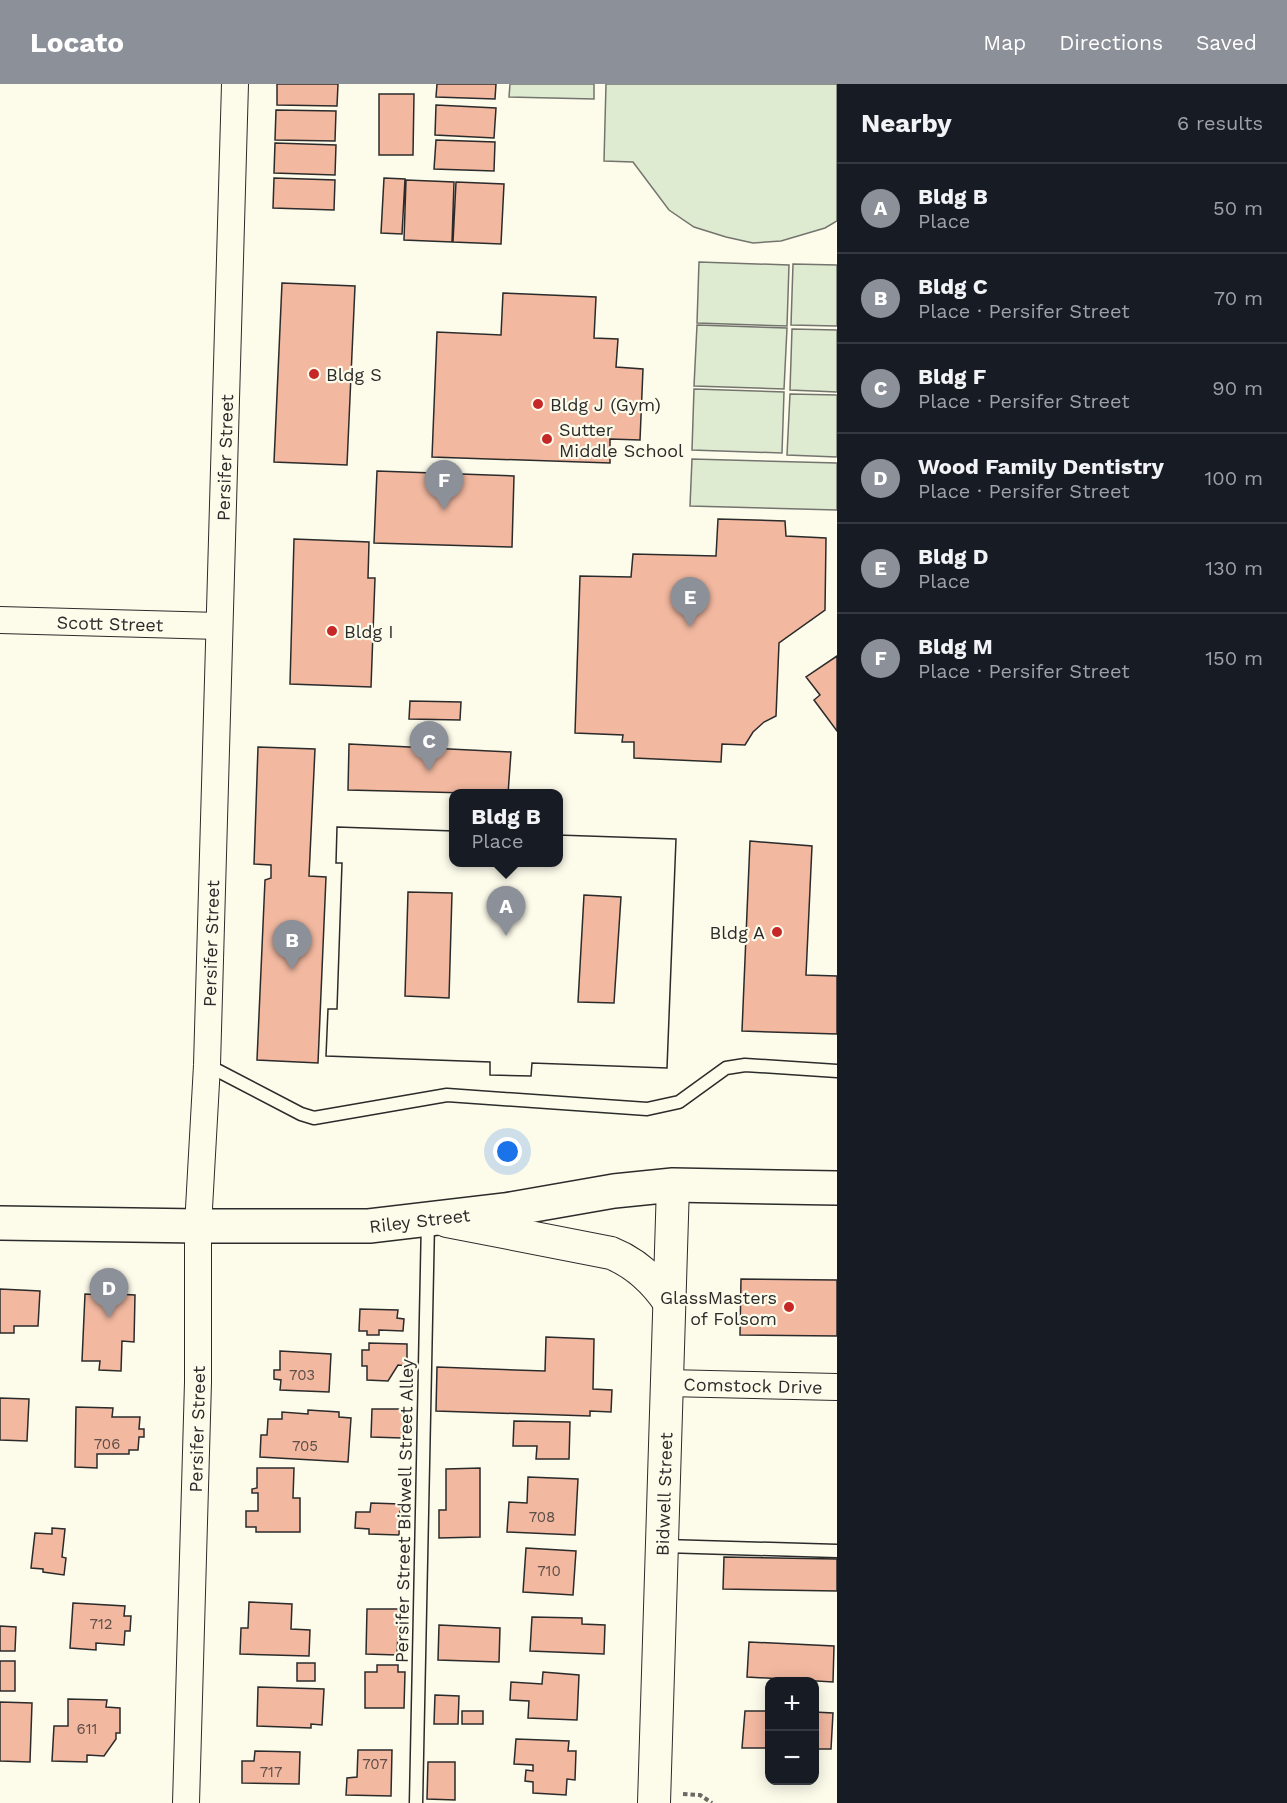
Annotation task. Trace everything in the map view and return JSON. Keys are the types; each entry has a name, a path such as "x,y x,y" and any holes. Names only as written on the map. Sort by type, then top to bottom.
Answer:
{"main road":[{"name":"Riley Street","path":"0,1223 369,1226 433,1220 614,1191 673,1185 837,1188"}],"street":[{"name":"Persifer Street","path":"186,1803 198,1382 198,1226 207,1065 235,84"},
{"name":"Scott Street","path":"0,620 219,626"},
{"name":"Bidwell Street","path":"654,1803 673,1185"},
{"path":"433,1220 610,1253 627,1260 645,1273 669,1302"},
{"name":"Comstock Drive","path":"667,1383 837,1388"}],"lane":[{"path":"207,1065 301,1114 314,1118 447,1095 646,1108 679,1102 726,1068 745,1065 837,1071"},
{"name":"Persifer Street Bidwell Street Alley","path":"416,1803 433,1220"},
{"path":"662,1545 837,1551"}],"green space":[{"path":"510,84 594,84 594,99 509,97"},
{"path":"606,84 837,84 837,221 825,228 781,241 753,243 694,227 669,210 633,162 604,161"},
{"path":"699,262 789,265 787,326 697,323"},
{"path":"793,264 837,265 837,326 791,325"},
{"path":"697,325 787,328 784,389 694,386"},
{"path":"792,329 837,330 837,392 790,390"},
{"path":"694,389 784,392 782,453 692,450"},
{"path":"790,394 837,395 837,457 787,455"},
{"path":"692,459 837,463 837,510 690,506"}],"building":[{"path":"277,84 338,84 337,106 277,105"},
{"path":"437,84 496,84 495,99 436,97"},
{"path":"379,94 414,94 413,155 379,155"},
{"path":"436,105 496,108 494,138 435,135"},
{"path":"276,110 336,111 335,141 275,140"},
{"path":"436,140 495,142 494,171 434,169"},
{"path":"275,143 336,145 335,175 274,173"},
{"path":"274,178 335,180 334,210 273,208"},
{"path":"384,178 405,179 402,234 381,233"},
{"path":"406,180 454,182 452,242 404,240"},
{"path":"456,182 504,184 501,244 453,242"},
{"name":"Bldg S","path":"282,283 355,286 347,465 274,462"},
{"name":"Bldg J (Gym)","path":"503,293 596,297 594,338 618,339 616,367 643,369 640,440 610,439 610,463 432,457 437,332 501,335"},
{"path":"377,471 514,476 512,547 374,543"},
{"path":"718,519 785,521 786,536 826,538 825,610 779,643 776,716 764,722 753,732 745,745 722,744 721,762 634,758 634,742 622,742 623,735 575,733 580,576 631,577 633,554 716,556"},
{"name":"Bldg I","path":"294,539 369,542 368,578 375,578 371,687 290,684"},
{"path":"837,656 837,731 814,700 820,695 806,677"},
{"path":"410,701 461,702 460,720 409,719"},
{"path":"349,744 511,752 508,789 449,789 449,793 348,790"},
{"path":"258,747 315,749 309,876 326,877 318,1063 257,1060 265,880 271,878 271,865 254,864"},
{"path":"337,827 449,831 449,867 563,867 563,835 676,839 667,1068 532,1063 531,1076 490,1075 490,1062 326,1056 328,1009 337,1009 342,863 336,863","holes":["408,892 452,893 449,998 405,996","584,895 621,897 614,1003 578,1002"]},
{"path":"337,827 449,831 449,867 563,867 563,835 676,839 667,1068 532,1063 531,1076 490,1075 490,1062 326,1056 328,1009 337,1009 342,863 336,863"},
{"name":"Bldg A","path":"750,841 812,846 806,975 837,976 837,1034 742,1031"},
{"name":"GlassMasters of Folsom","path":"741,1279 837,1280 837,1336 740,1335"},
{"path":"0,1289 40,1291 38,1326 14,1326 14,1333 0,1333"},
{"path":"105,1290 116,1291 116,1294 135,1295 134,1342 122,1341 121,1371 99,1370 100,1361 82,1361 85,1294 105,1295"},
{"path":"360,1309 398,1310 397,1318 404,1319 403,1331 379,1330 379,1335 367,1335 367,1331 359,1331"},
{"path":"546,1337 594,1339 593,1389 612,1390 611,1412 590,1411 590,1416 436,1411 437,1367 545,1371"},
{"path":"369,1343 407,1344 407,1366 398,1365 388,1381 367,1380 367,1366 362,1366 362,1350 369,1350"},
{"path":"280,1351 331,1354 329,1392 280,1390 281,1380 274,1379 274,1370 280,1370"},
{"path":"0,1398 29,1399 27,1441 0,1440"},
{"path":"76,1407 113,1408 112,1417 140,1417 139,1429 144,1429 144,1437 139,1437 138,1450 129,1450 129,1454 97,1454 97,1468 75,1467"},
{"path":"372,1409 410,1409 409,1433 402,1433 402,1438 371,1437"},
{"path":"308,1410 339,1412 339,1417 351,1418 348,1462 260,1457 261,1435 267,1435 268,1419 282,1419 282,1412 308,1414"},
{"path":"514,1421 570,1422 569,1459 536,1459 537,1446 513,1446"},
{"path":"257,1468 294,1468 293,1498 300,1498 300,1532 256,1532 256,1527 246,1527 246,1511 258,1511 258,1493 252,1493 252,1489 257,1488"},
{"path":"480,1468 480,1537 439,1538 439,1510 446,1510 446,1469"},
{"path":"528,1477 578,1479 575,1535 507,1532 509,1502 527,1503"},
{"path":"371,1503 400,1504 399,1535 369,1534 369,1529 355,1528 356,1512 370,1512"},
{"path":"52,1528 65,1529 62,1557 66,1558 64,1575 31,1568 35,1533 52,1534"},
{"path":"526,1548 576,1551 573,1595 523,1592"},
{"path":"724,1557 837,1559 837,1591 723,1589"},
{"path":"249,1602 292,1604 291,1629 310,1630 309,1656 240,1654 241,1628 248,1628"},
{"path":"73,1603 125,1606 124,1616 131,1616 130,1631 125,1631 124,1645 96,1643 96,1650 70,1648"},
{"path":"367,1609 399,1609 397,1655 366,1654"},
{"path":"532,1617 582,1618 582,1624 605,1625 604,1654 530,1651"},
{"path":"439,1625 500,1628 499,1662 438,1660"},
{"path":"0,1626 16,1627 15,1651 0,1651"},
{"path":"749,1642 834,1646 833,1682 819,1681 819,1677 747,1677"},
{"path":"0,1661 15,1661 15,1691 0,1691"},
{"path":"297,1663 315,1663 315,1681 297,1681"},
{"path":"377,1665 398,1665 398,1672 405,1672 404,1708 365,1708 365,1672 377,1672"},
{"path":"543,1672 579,1675 577,1720 528,1718 529,1701 510,1700 511,1682 542,1684"},
{"path":"258,1687 324,1689 322,1725 311,1724 311,1728 257,1726"},
{"path":"435,1695 459,1696 458,1724 434,1724"},
{"path":"68,1699 107,1700 106,1707 120,1708 120,1733 116,1733 116,1739 104,1756 87,1755 87,1762 52,1761 54,1726 68,1726"},
{"path":"0,1702 32,1703 30,1762 0,1761"},
{"path":"462,1711 483,1711 483,1724 462,1724"},
{"path":"745,1711 765,1711 765,1748 742,1748"},
{"path":"819,1712 833,1713 831,1749 819,1749"},
{"path":"516,1739 569,1741 568,1751 576,1751 575,1780 567,1779 566,1795 533,1793 533,1782 525,1781 526,1770 533,1771 533,1765 514,1764"},
{"path":"358,1750 392,1750 391,1796 346,1795 347,1778 357,1777"},
{"path":"255,1751 300,1752 299,1784 242,1783 242,1761 254,1761"},
{"path":"428,1762 455,1762 455,1800 427,1799"}],"place":[{"name":"Bldg S","path":"314,374"},
{"name":"Bldg J (Gym)","path":"538,404"},
{"name":"Sutter Middle School","path":"547,439"},
{"name":"Bldg M","path":"444,510"},
{"name":"Bldg D","path":"690,627"},
{"name":"Bldg I","path":"332,631"},
{"name":"Bldg F","path":"429,771"},
{"name":"Bldg A","path":"777,932"},
{"name":"Bldg B","path":"506,936"},
{"name":"Bldg C","path":"292,970"},
{"name":"GlassMasters of Folsom","path":"789,1307"},
{"name":"Wood Family Dentistry","path":"109,1318"}]}
